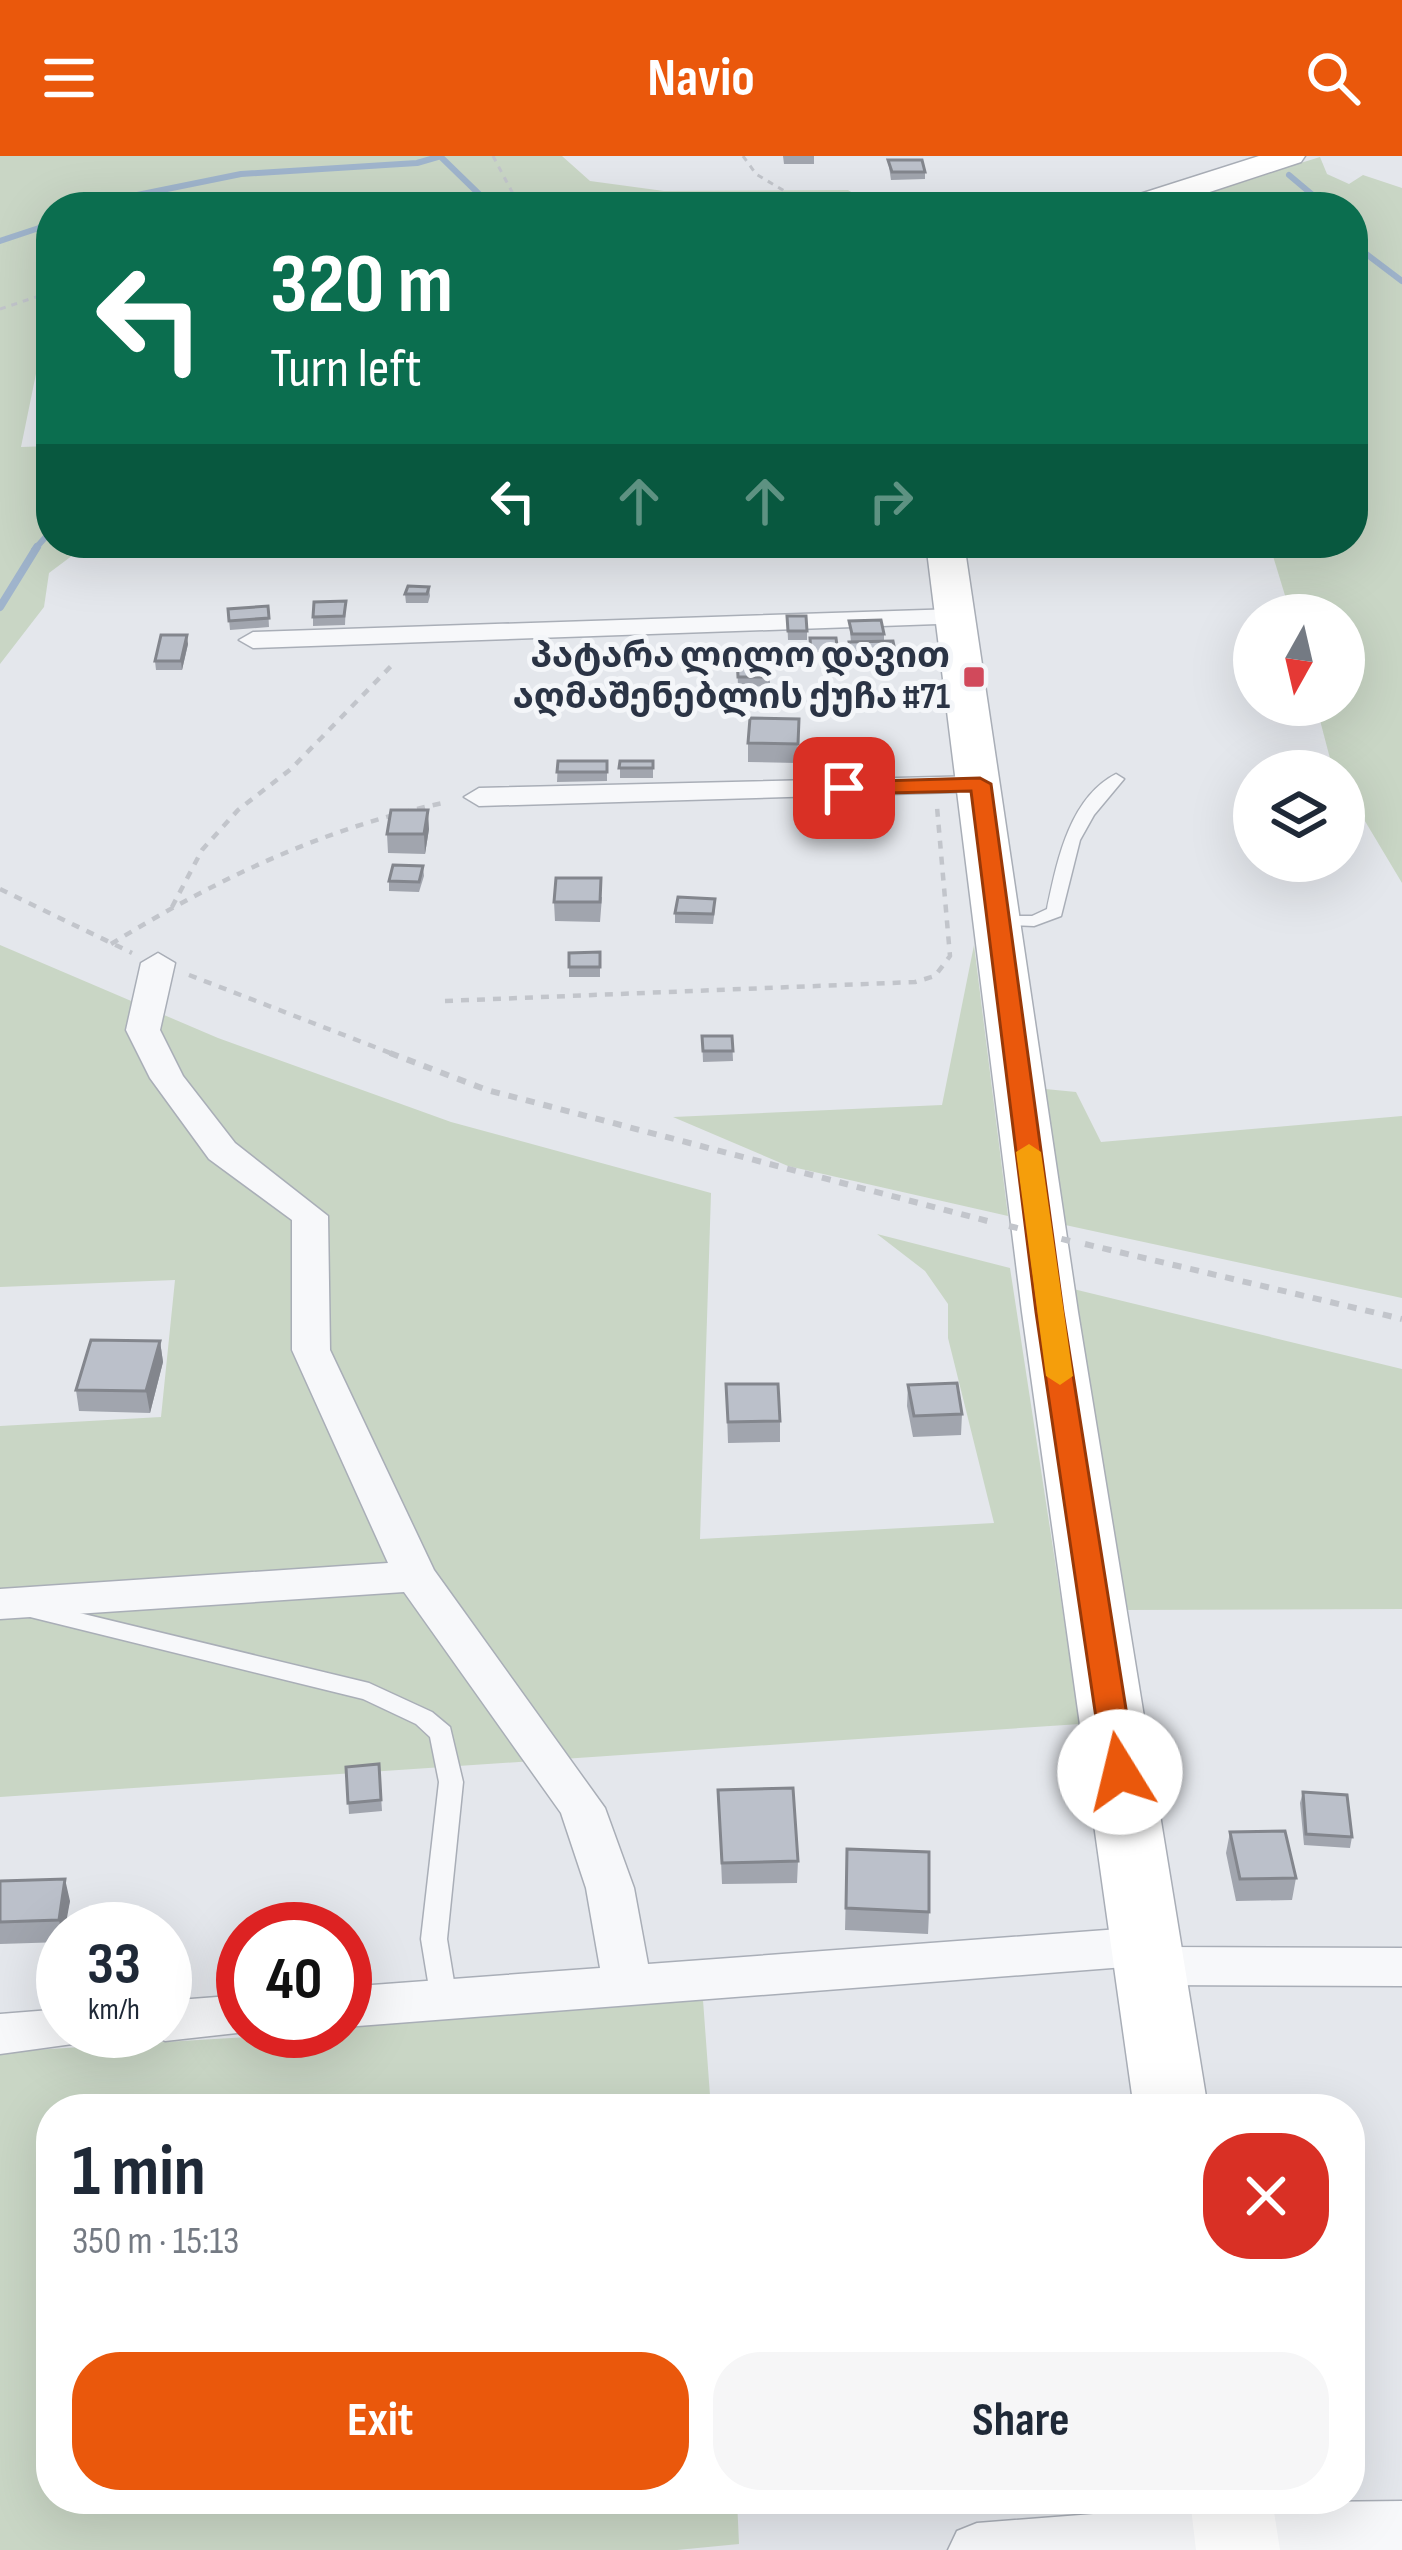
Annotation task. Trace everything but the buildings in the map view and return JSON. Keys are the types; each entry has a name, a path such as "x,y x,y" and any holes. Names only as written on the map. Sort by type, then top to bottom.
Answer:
{"street":[{"path":"1178,192 1290,156"},
{"path":"947,558 956,616 958,785 998,920 1050,1312 1169,2094"},
{"path":"253,640 956,616"},
{"path":"479,797 958,785"},
{"path":"158,962 143,1030 167,1078 222,1151 310,1216 311,1349 415,1576 582,1808 610,1888 628,1986"},
{"path":"3,1604 415,1576"},
{"path":"372,2006 1148,1956 1402,1967"},
{"path":"0,2034 36,2032"},
{"path":"977,2550 1235,2526 1402,2528"}],"lane":[{"path":"998,920 1034,921 1055,912 1064,848 1089,808 1116,779"},
{"path":"3,1604 369,1692 424,1718 441,1732 451,1782 434,1939 444,2000"}],"path":[{"path":"493,156 512,192"},
{"path":"743,156 756,174 786,192"},
{"path":"0,309 36,297"},
{"path":"170,910 202,850 238,810 291,770 399,657 429,634"},
{"path":"445,1001 915,982 935,976 950,956 958,785"},
{"path":"111,944 170,910 328,834 401,809 479,797"},
{"path":"0,889 111,944 488,1090 1009,1226 1402,1319"}],"green space":[{"path":"0,156 562,156 590,181 664,191 851,192 36,192 36,374 21,447 36,446 36,558 69,558 49,573 44,607 0,664"},
{"path":"1320,157 1327,174 1349,184 1363,175 1402,188 1402,883 1365,821 1365,750 1328,750 1322,726 1365,726 1365,594 1285,594 1274,558 1368,558 1368,192 1207,192"},
{"path":"0,945 218,1038 451,1122 711,1193 700,1539 994,1523 948,1338 948,1304 925,1271 877,1234 1010,1268 1080,1724 0,1797 0,1426 161,1417 175,1280 0,1287"},
{"path":"974,945 1008,1216 788,1166 673,1117 942,1105"},
{"path":"1035,1088 1076,1092 1101,1142 1402,1116 1402,1298 1056,1223"},
{"path":"1065,1287 1402,1369 1402,1609 1120,1610"},
{"path":"703,2000 710,2094 36,2094 36,2514 738,2514 739,2544 677,2550 0,2550 0,2052 36,2050 36,2058 192,2058 192,2040 216,2039 216,2058 372,2058 372,2025"}],"waterway":[{"path":"152,192 241,174 417,163 441,156"},
{"path":"441,157 477,192"},
{"path":"1289,175 1309,192"},
{"path":"0,241 36,229"},
{"path":"1368,255 1402,281"},
{"path":"0,607 36,549"}],"slow traffic":[{"path":"1029,1152 1060,1376"}],"place":[{"name":"პატარა ლილო დავით აღმაშენებლის ქუჩა #71","path":"974,677"}],"route":[{"path":"844,788 980,784 1050,1312 1120,1772"}]}
